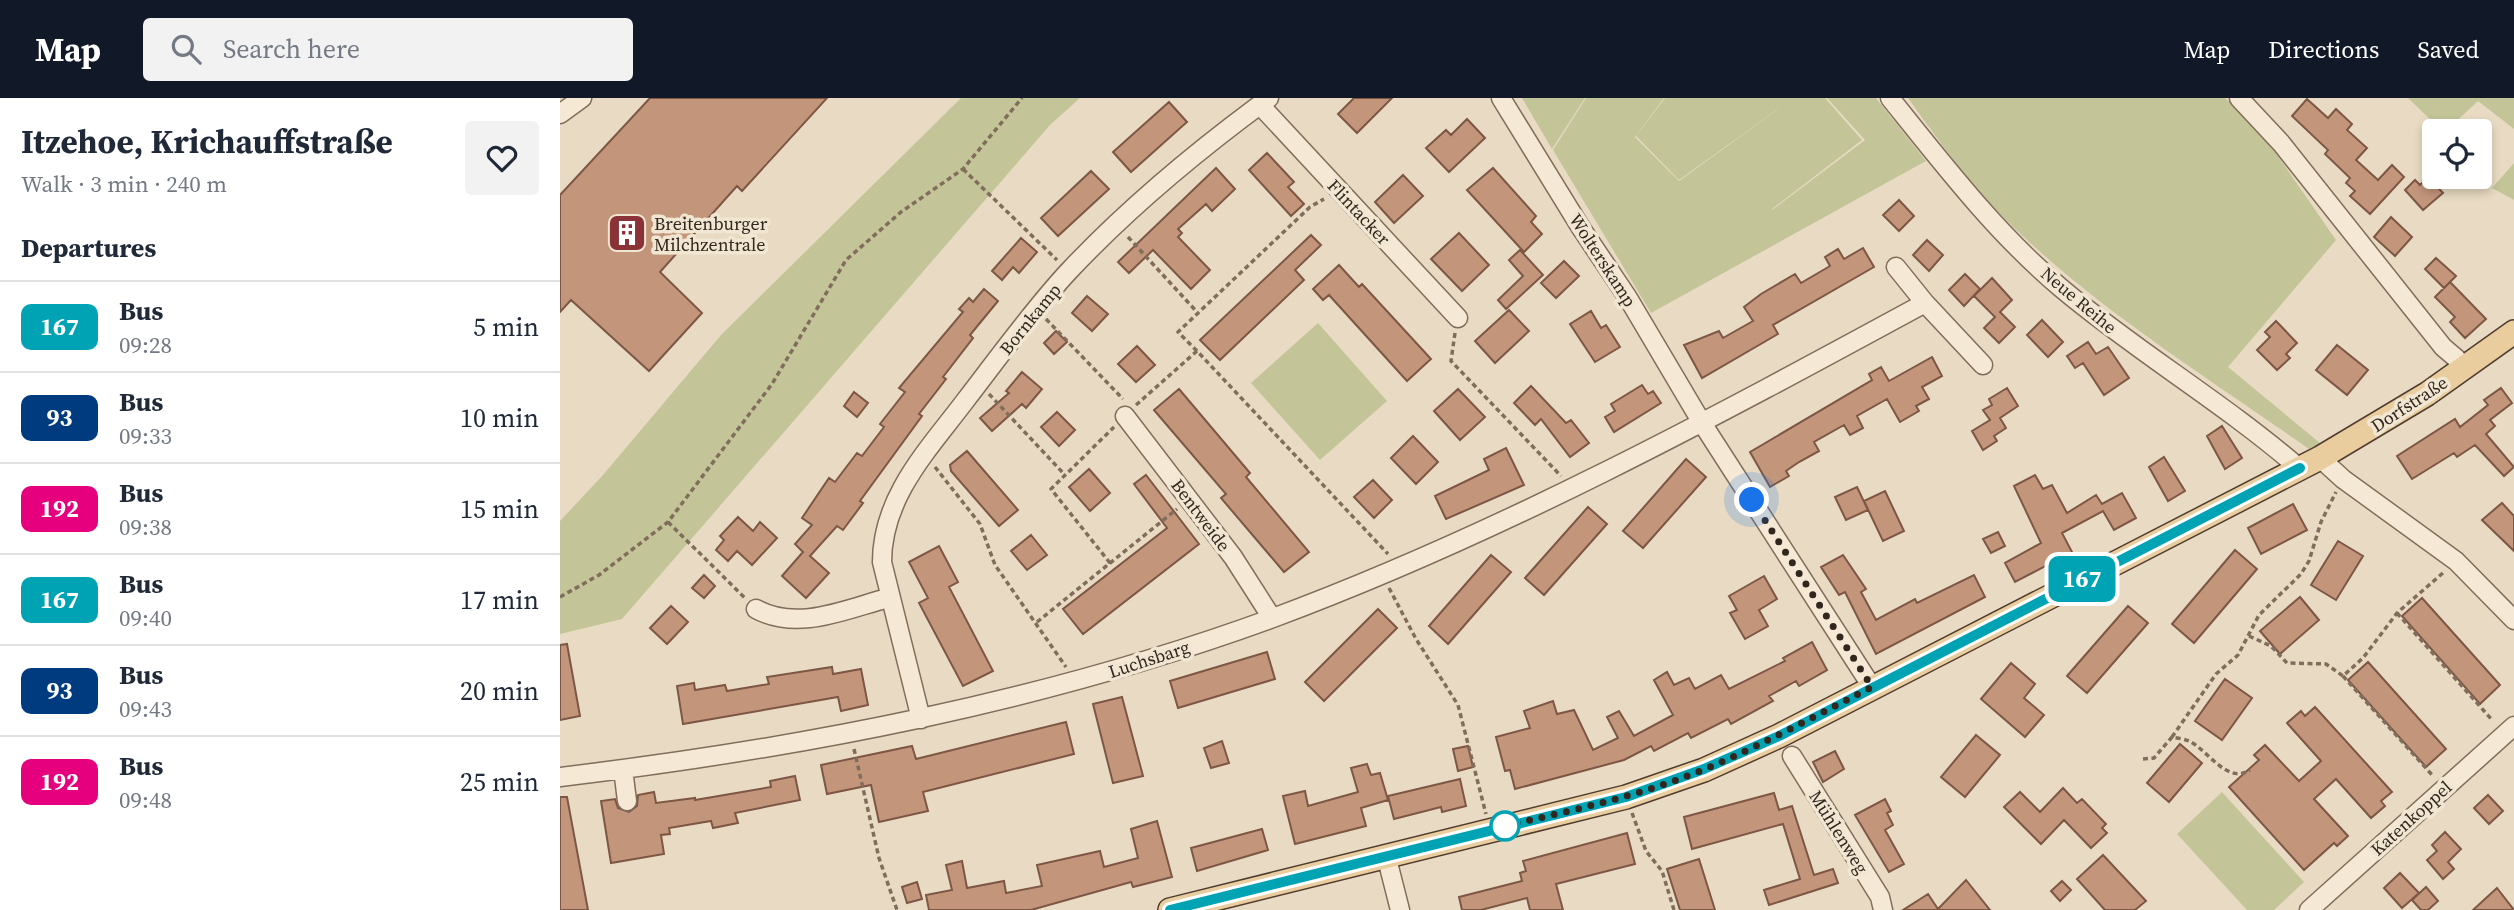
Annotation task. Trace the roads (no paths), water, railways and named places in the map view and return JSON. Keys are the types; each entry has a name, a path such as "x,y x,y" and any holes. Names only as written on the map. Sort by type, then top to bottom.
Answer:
{"main road":[{"name":"Dorfstraße","path":"1170,910 1626,797 1704,769 1779,736 2310,463 2427,394 2514,332"}],"street":[{"path":"560,114 582,98"},
{"name":"Wolterskamp","path":"1502,98 1581,228 1628,298 1702,423 1872,687"},
{"name":"Neue Reihe","path":"1889,98 1978,205 2059,286 2176,377 2270,442 2343,479 2456,561 2514,620"},
{"path":"2239,98 2281,143 2443,347 2457,359"},
{"name":"Flintacker","path":"1265,101 1339,191 1458,318"},
{"name":"Bornkamp","path":"921,719 888,598 882,562 886,525 897,495 980,382 1068,272 1179,168 1265,101"},
{"path":"1896,267 1925,303 1983,365"},
{"path":"1702,423 1925,303"},
{"name":"Bentweide","path":"1125,416 1189,499 1272,618"},
{"name":"Luchsbarg","path":"560,777 852,733 1075,681 1272,618 1381,574 1573,487 1702,423"},
{"path":"756,609 780,619 796,620 888,598"},
{"name":"Katenkoppel","path":"2309,910 2510,730"},
{"name":"Mühlenweg","path":"1791,756 1880,897 1883,910"},
{"path":"623,769 627,801"},
{"path":"1386,856 1400,910"}],"place":[{"name":"Breitenburger Milchzentrale","path":"627,233"}]}
